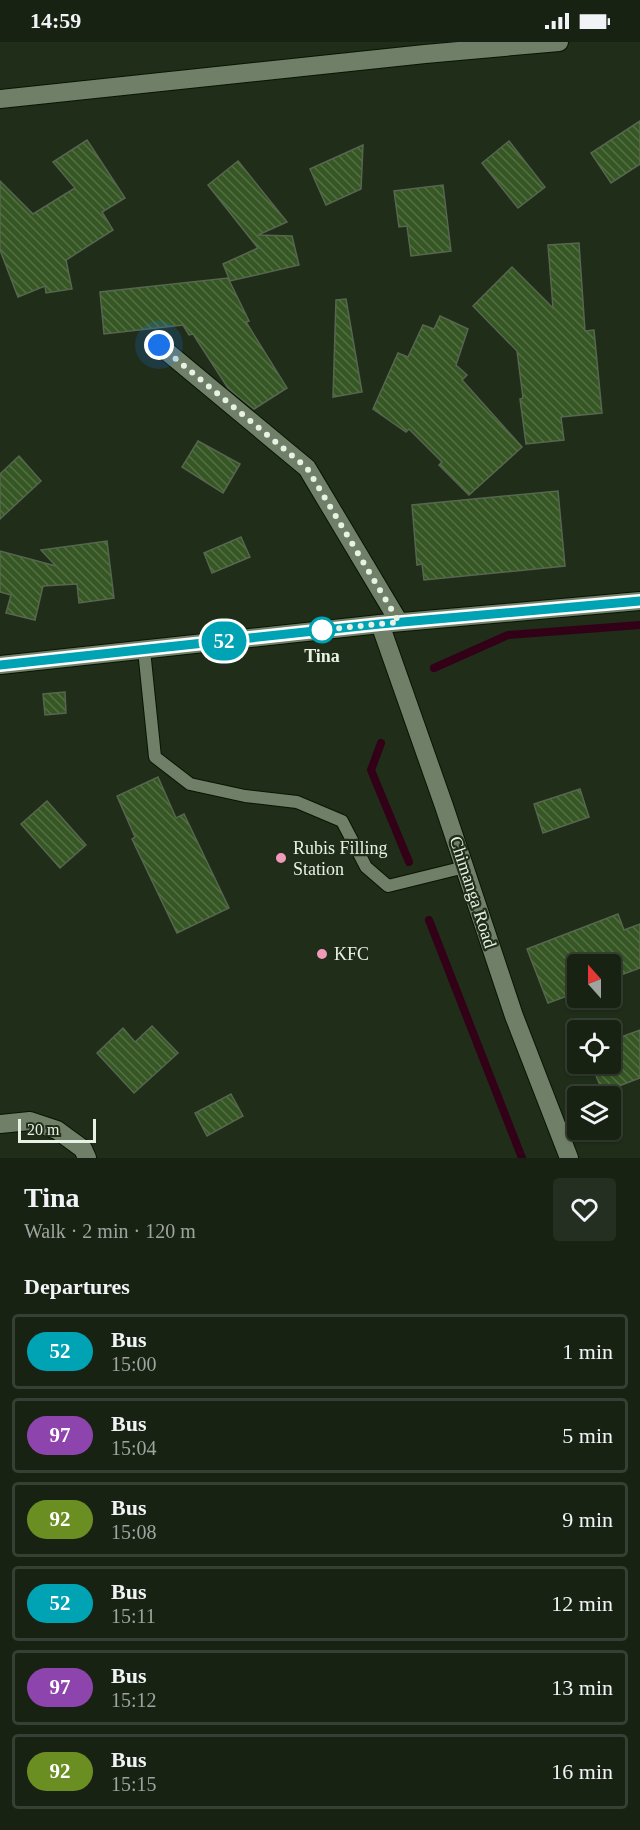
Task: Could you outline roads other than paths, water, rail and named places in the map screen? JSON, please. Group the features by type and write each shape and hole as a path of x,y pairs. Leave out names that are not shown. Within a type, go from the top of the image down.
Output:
{"street":[{"path":"0,99 424,48 559,42"},
{"path":"159,345 307,468 399,622"},
{"path":"0,665 399,622 640,601"},
{"name":"Chimanga Road","path":"380,624 465,867 514,1016 569,1158"},
{"path":"0,1124 30,1121 57,1130 83,1149 87,1158"}],"lane":[{"path":"144,650 155,757 190,784 245,796 297,802 342,821 366,867 388,886 465,867"}],"waterway":[{"path":"434,668 508,635 640,625"},
{"path":"381,743 371,770 409,862"},
{"path":"429,920 522,1158"}],"place":[{"name":"Tina","path":"322,630"},
{"name":"Rubis Filling Station","path":"281,858"},
{"name":"KFC","path":"322,954"}]}
